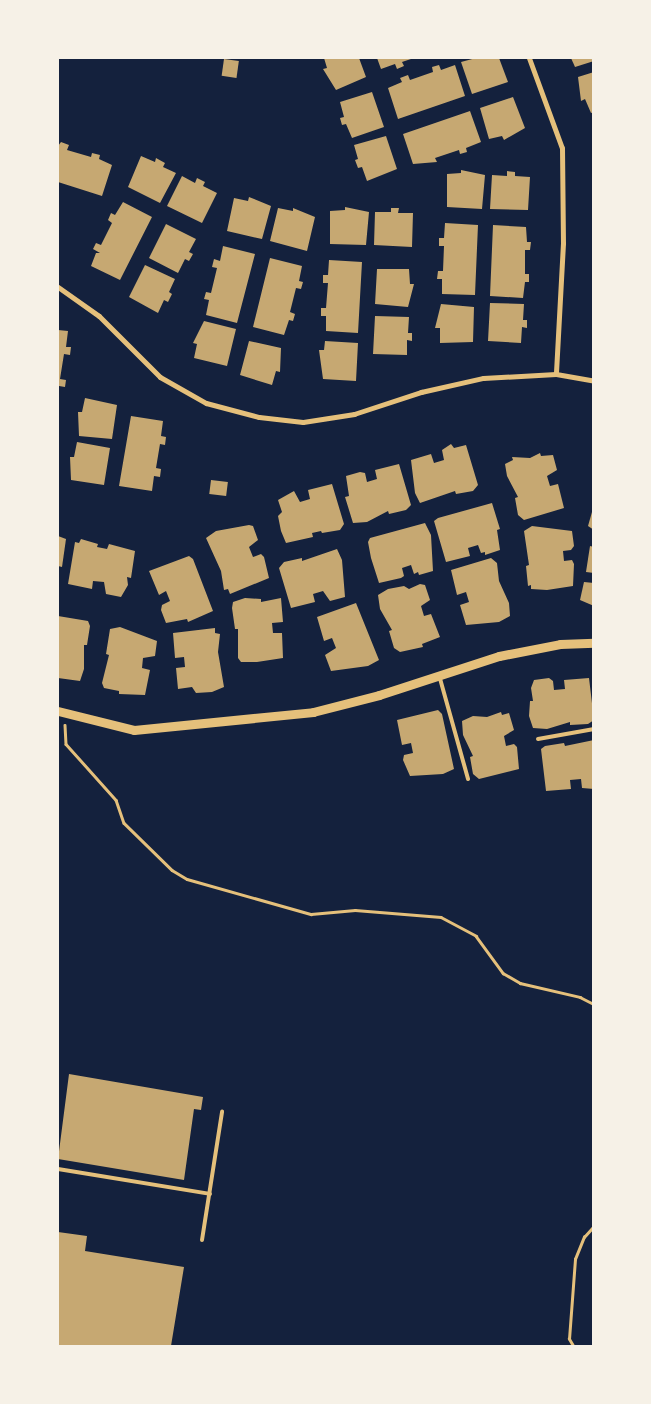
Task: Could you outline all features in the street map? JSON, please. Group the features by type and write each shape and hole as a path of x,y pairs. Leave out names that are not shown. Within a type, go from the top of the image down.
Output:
{"street":[{"path":"529,58 562,148 563,243 556,374"},
{"path":"58,286 99,316 160,377 206,403 259,417 303,422 354,414 421,392 482,378 556,374 594,380"},
{"path":"61,712 134,730 313,712 379,695 438,674 499,656 560,644 594,643"}],"lane":[{"path":"438,674 468,779"},
{"path":"538,739 594,729"},
{"path":"202,1240 222,1112"},
{"path":"58,1169 210,1194"}],"path":[{"path":"61,712 66,744 116,800 124,823 172,870 187,878 311,914 355,910 442,918 476,936 503,973 520,982 594,1004"},
{"path":"573,1346 569,1339 575,1259 584,1237 594,1226"}],"building":[{"path":"324,58 359,58 366,77 336,90 323,69 327,68"},
{"path":"377,58 414,58 402,62 404,66 397,69 395,64 381,69"},
{"path":"476,58 499,58 508,82 472,94 461,62"},
{"path":"571,58 594,58 594,61 575,67"},
{"path":"224,59 239,61 236,78 222,76"},
{"path":"439,65 441,70 455,65 465,96 398,119 388,88 402,82 400,78 408,75 410,80 433,72 432,67"},
{"path":"594,72 594,112 591,113 585,99 581,101 578,77"},
{"path":"372,92 384,127 352,138 346,124 342,125 340,118 344,117 340,102"},
{"path":"513,97 525,128 504,140 502,136 489,139 480,108"},
{"path":"470,111 481,142 466,148 467,152 460,154 459,150 435,158 437,162 413,164 403,134"},
{"path":"386,136 397,169 367,181 362,167 358,168 355,160 358,159 354,145"},
{"path":"61,142 69,145 67,150 91,157 92,153 100,155 99,159 112,165 102,196 58,182 58,146"},
{"path":"141,156 155,162 156,158 165,163 163,167 176,173 160,203 128,187"},
{"path":"461,170 485,175 482,209 447,207 447,174 461,173"},
{"path":"507,171 515,172 515,176 530,177 528,210 490,209 492,175 507,176"},
{"path":"182,176 195,183 197,178 205,182 203,186 217,193 202,223 167,206"},
{"path":"249,197 271,206 262,239 227,231 234,198 248,201"},
{"path":"123,202 152,217 120,280 91,266 96,253 100,253 93,249 96,243 101,245 112,223 108,220 111,213 115,215"},
{"path":"345,207 369,212 366,245 330,244 330,211 345,210"},
{"path":"278,208 293,211 293,208 315,217 307,251 270,241"},
{"path":"391,208 399,208 398,213 413,213 412,247 374,245 375,212 391,212"},
{"path":"445,223 478,225 475,295 442,294 442,279 437,279 438,271 443,271 444,246 439,246 439,238 444,238"},
{"path":"166,224 196,239 189,252 193,254 189,261 185,259 178,273 149,258"},
{"path":"493,225 526,227 527,242 531,242 530,250 525,250 525,274 529,274 529,282 525,282 523,298 490,296"},
{"path":"223,246 255,254 237,323 206,315 209,300 204,299 206,292 211,293 217,268 212,267 214,259 220,261"},
{"path":"270,258 302,266 299,281 303,282 301,289 296,288 290,312 295,314 293,321 289,320 284,335 253,327"},
{"path":"329,260 362,262 358,333 326,331 326,316 321,316 321,308 326,308 328,283 323,283 323,275 328,275"},
{"path":"145,265 175,279 169,292 172,294 168,302 164,300 158,313 129,297"},
{"path":"377,269 409,269 410,284 414,284 408,307 375,304"},
{"path":"490,303 524,304 523,320 527,320 527,328 522,327 521,343 488,341"},
{"path":"441,304 474,307 473,342 440,343 440,328 435,328"},
{"path":"375,316 409,317 408,333 412,333 412,341 407,340 407,355 373,354"},
{"path":"204,321 236,329 227,366 194,358 197,344 193,343"},
{"path":"58,330 68,331 66,347 71,347 70,355 64,354 60,379 66,380 65,387 59,386 58,395"},
{"path":"249,341 281,348 280,372 276,371 272,385 240,375"},
{"path":"325,341 358,343 356,381 323,379 319,350 324,350"},
{"path":"85,398 117,405 112,439 79,436 78,412 82,412"},
{"path":"131,416 163,421 161,436 166,437 165,445 160,444 156,468 161,469 160,477 154,476 152,491 119,486"},
{"path":"77,442 110,448 104,485 71,480 70,457 74,457"},
{"path":"451,444 454,448 466,445 478,485 473,491 456,494 455,491 420,503 415,493 411,460 431,454 434,463 444,460 442,450"},
{"path":"540,453 541,456 553,455 557,470 547,476 550,486 558,484 564,508 524,520 518,515 515,498 518,497 507,476 505,464 513,460 512,457 530,458"},
{"path":"399,464 411,505 406,510 389,514 388,511 367,522 353,523 345,497 349,496 346,476 360,472 365,473 367,482 377,479 375,470"},
{"path":"211,480 228,482 226,496 209,494"},
{"path":"332,484 344,524 340,530 312,533 313,537 286,543 278,516 282,512 278,500 294,491 300,502 310,499 308,490"},
{"path":"492,503 500,529 497,530 500,550 485,555 485,552 481,553 478,545 468,548 470,556 446,562 434,521 438,518"},
{"path":"592,512 594,512 594,530 588,526"},
{"path":"425,523 431,535 433,571 419,575 418,572 414,574 411,565 402,568 404,576 401,578 379,583 371,558 368,542 370,538"},
{"path":"249,525 253,526 258,540 249,547 253,557 261,554 264,557 269,578 230,594 228,589 224,590 221,571 206,538 216,531"},
{"path":"532,526 572,531 574,546 571,550 563,551 564,561 572,560 574,564 573,586 547,590 531,589 531,585 528,586 526,566 529,565 524,531"},
{"path":"58,536 66,539 62,567 58,566"},
{"path":"81,539 98,544 97,547 107,549 109,544 135,551 131,578 127,577 128,585 121,597 106,594 104,582 93,581 92,589 68,584 75,542 79,543"},
{"path":"590,546 594,547 594,573 586,572"},
{"path":"337,549 342,560 345,597 330,601 323,591 313,594 315,602 291,608 279,568 284,562 302,558 302,561"},
{"path":"189,556 193,559 213,611 188,622 187,619 166,623 161,610 162,605 170,601 166,591 159,595 149,571"},
{"path":"491,558 497,563 499,581 509,603 510,616 499,622 466,625 460,605 469,602 466,592 457,595 451,570"},
{"path":"584,582 594,583 594,606 580,600"},
{"path":"420,584 425,585 430,600 421,606 424,616 431,614 440,637 422,644 423,647 400,652 394,648 389,631 392,630 380,609 378,595 388,589 404,586 409,589"},
{"path":"245,598 261,599 261,602 281,598 283,622 272,623 273,633 282,633 283,658 257,662 241,662 238,658 238,629 235,629 232,608 233,602"},
{"path":"356,603 379,660 368,666 331,671 325,655 336,648 332,638 324,641 317,617"},
{"path":"58,616 88,621 90,626 87,645 84,645 84,669 80,681 58,678"},
{"path":"120,627 157,641 155,656 143,658 142,668 150,670 145,695 119,694 119,691 104,688 102,683 109,655 106,654 110,629"},
{"path":"215,628 215,633 220,634 218,652 224,687 212,692 196,693 192,687 178,689 176,668 185,667 184,657 175,658 173,633"},
{"path":"549,678 553,681 554,690 565,689 564,680 589,678 594,720 588,724 570,725 570,722 547,729 533,728 529,716 530,701 533,701 531,688 534,680"},
{"path":"438,710 442,714 454,769 443,774 410,776 403,760 404,755 413,753 411,743 402,745 397,720"},
{"path":"501,712 502,715 509,713 514,730 504,736 506,746 514,744 517,747 519,769 479,779 473,774 470,757 473,756 463,735 462,721 473,716 487,717"},
{"path":"594,740 594,789 582,788 581,779 570,780 571,789 546,791 541,749 545,746 564,743 565,746"},
{"path":"69,1074 203,1097 201,1110 194,1109 184,1180 58,1159"},
{"path":"58,1232 87,1236 85,1251 184,1267 171,1346 58,1346"}]}
